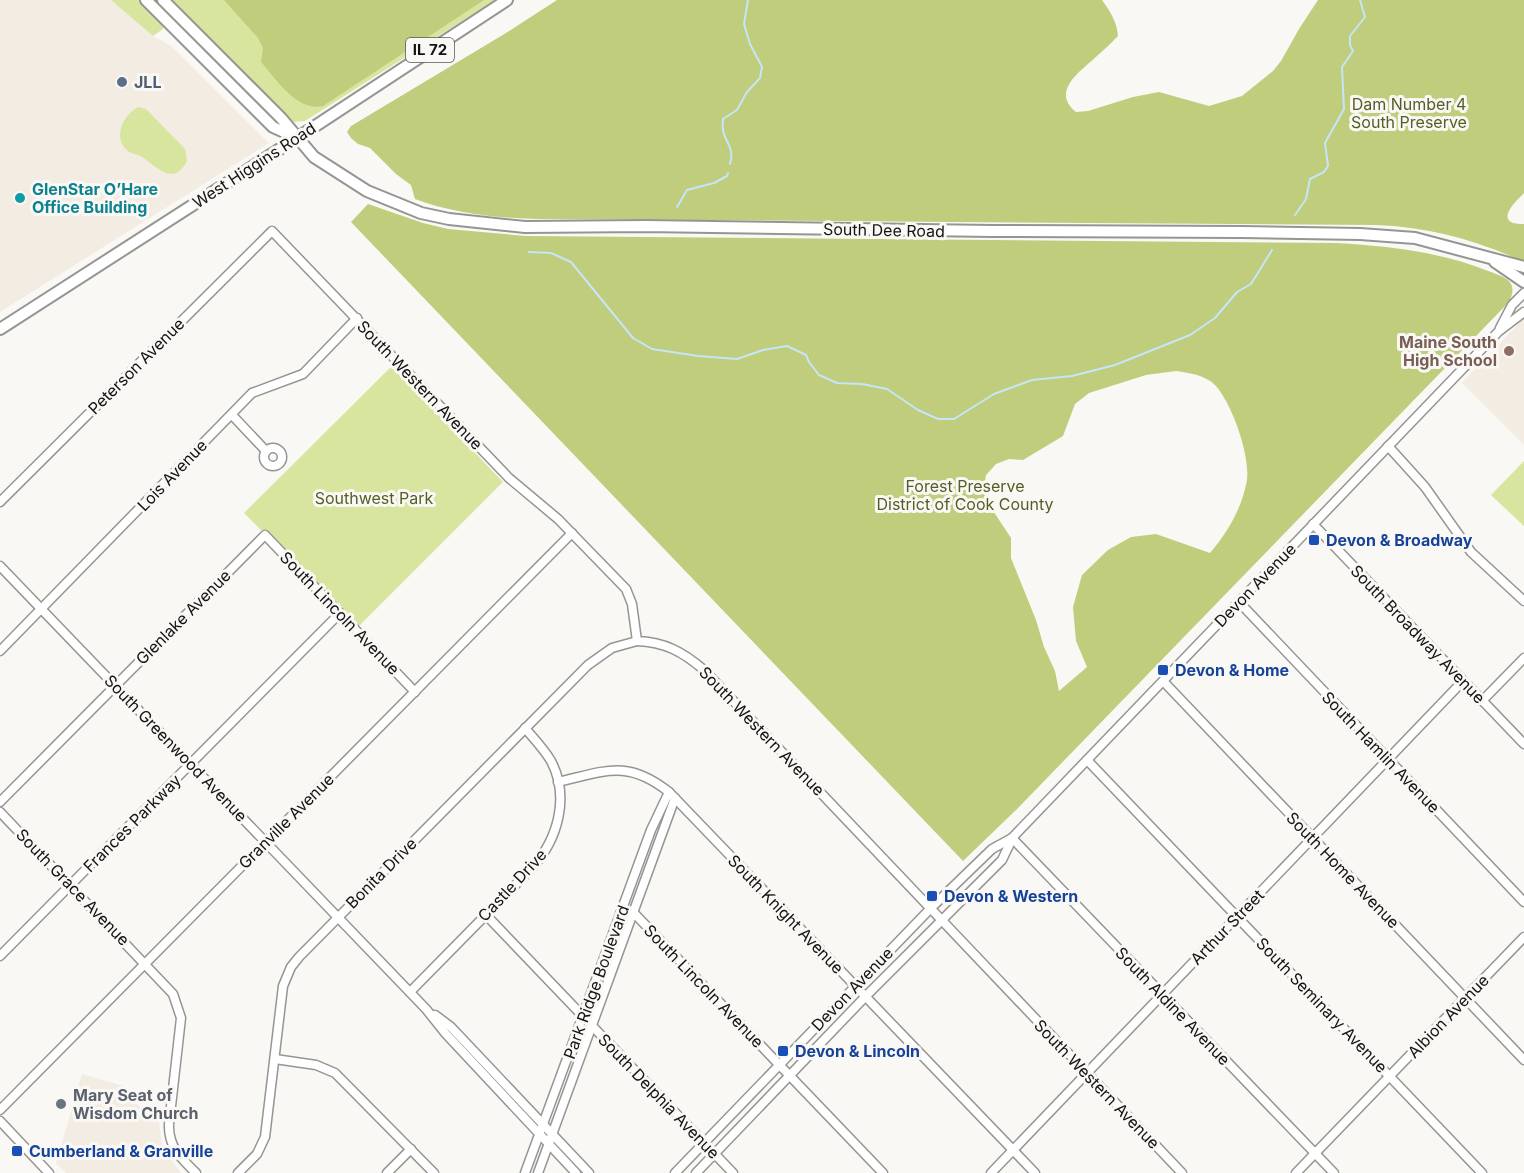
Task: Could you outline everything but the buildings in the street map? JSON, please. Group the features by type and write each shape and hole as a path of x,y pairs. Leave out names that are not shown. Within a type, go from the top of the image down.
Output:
{"main road":[{"path":"147,0 273,127 297,138"},
{"name":"South Dee Road","path":"162,0 281,118 314,157 341,176 393,203 421,213 450,219 525,228 645,226 1283,233 1415,238 1524,267"},
{"name":"West Higgins Road","path":"0,328 507,0"},
{"name":"South Dee Road","path":"1492,260 1524,282"}],"street":[{"name":"South Western Avenue","path":"272,231 509,478 550,512 621,584 630,597 637,641 662,643 672,647 704,670 1182,1173"},
{"name":"Peterson Avenue","path":"0,502 272,231"},
{"name":"Devon Avenue","path":"1498,331 1512,305 1524,293"},
{"name":"Devon Avenue","path":"675,1173 930,909 992,849 1012,838 1498,331 1524,312"},
{"name":"Lois Avenue","path":"0,651 252,393 303,374 357,318"},
{"path":"232,415 266,451"},
{"path":"1388,446 1425,487 1472,552 1524,601"},
{"name":"South Broadway Avenue","path":"1313,524 1524,744"},
{"name":"Granville Avenue","path":"0,1110 572,533"},
{"name":"South Lincoln Avenue","path":"265,535 415,692"},
{"name":"Glenlake Avenue","path":"0,802 265,535"},
{"name":"South Greenwood Avenue","path":"0,566 410,992 446,1034 576,1173"},
{"name":"South Hamlin Avenue","path":"1239,602 1524,902"},
{"name":"Frances Parkway","path":"0,956 340,613"},
{"name":"Bonita Drive","path":"238,1173 257,1154 265,1137 283,986 286,976 299,957 600,655 623,644 637,641"},
{"path":"1482,701 1524,658"},
{"name":"South Home Avenue","path":"1163,681 1524,1060"},
{"name":"Arthur Street","path":"991,1173 1463,681"},
{"name":"Castle Drive","path":"410,992 548,849 559,819 558,782 550,760 525,728"},
{"name":"South Seminary Avenue","path":"1087,760 1482,1173"},
{"name":"South Knight Avenue","path":"558,782 610,771 629,771 650,778 672,795 1035,1173"},
{"name":"Park Ridge Boulevard","path":"525,1173 654,823 672,795"},
{"name":"Park Ridge Boulevard","path":"538,1173 634,913 672,795"},
{"name":"South Grace Avenue","path":"0,812 173,994 181,1018 168,1130 173,1148 196,1173"},
{"name":"Devon Avenue","path":"696,1173 865,997 1002,860 1012,838"},
{"name":"South Aldine Avenue","path":"1012,838 1334,1173"},
{"name":"South Lincoln Avenue","path":"624,903 883,1173"},
{"name":"South Delphia Avenue","path":"486,915 733,1173"},
{"name":"Albion Avenue","path":"1296,1173 1524,937"},
{"name":"South Greenwood Avenue","path":"426,1009 451,1027 589,1173"},
{"path":"275,1059 316,1065 335,1072 434,1173"},
{"path":"0,1121 49,1173"},
{"path":"387,1173 411,1149"}],"shaded area":[{"path":"0,0 111,0 153,36 170,45 269,143 0,312"},
{"name":"Maine South High School","path":"1524,318 1524,445 1462,383"},
{"path":"82,1074 124,1086 123,1094 159,1121 162,1147 181,1173 66,1173 56,1163"}],"green space":[{"path":"111,0 140,0 163,24 163,29 153,36"},
{"path":"170,0 495,0 305,121 293,122 287,120"},
{"path":"224,0 484,0 323,106 313,107 288,93 273,77 261,62 263,48 258,38"},
{"name":"Dam Number 4 South Preserve","path":"557,0 1102,0 1113,17 1118,36 1076,75 1067,89 1066,97 1076,112 1088,111 1133,97 1159,92 1209,106 1242,96 1273,71 1281,61 1318,0 1524,0 1524,193 1511,208 1507,217 1509,221 1524,224 1524,262 1488,247 1452,236 1376,225 541,219 493,216 461,212 415,199 411,185 396,174 370,148 358,144 347,132 351,126"},
{"path":"138,107 146,109 185,149 187,161 177,173 161,171 143,157 128,151 123,146 121,127 128,115"},
{"name":"Forest Preserve District of Cook County","path":"368,204 448,229 526,236 1336,243 1395,248 1454,259 1502,276 1512,286 1512,295 1509,302 1017,809 963,861 351,222","holes":["1176,371 1207,379 1215,385 1228,404 1246,457 1247,480 1242,500 1223,537 1210,553 1156,534 1131,537 1108,550 1082,575 1073,607 1076,641 1087,667 1059,691 1055,671 1011,558 1011,538 986,500 984,488 986,475 996,464 1009,459 1023,460 1063,436 1075,404 1089,393 1146,375"]},
{"name":"Southwest Park","path":"392,366 503,482 359,626 268,530 261,530 244,513"},
{"path":"1524,461 1524,526 1491,495"}],"waterway":[{"path":"730,164 731,153 724,134 723,119 737,110 747,92 760,78 762,67 750,44 744,24 748,0"},
{"path":"1295,215 1306,199 1310,179 1324,172 1328,166 1325,143 1344,109 1342,67 1353,51 1350,36 1365,17 1360,0"},
{"path":"677,207 687,190 714,183 727,176 728,173"},
{"path":"529,252 551,253 571,262 633,338 652,349 737,359 763,350 787,346 806,355 819,375 837,383 862,384 887,389 918,410 938,419 954,419 994,394 1032,380 1072,376 1115,365 1190,335 1215,318 1237,292 1251,284 1272,250"}],"place":[{"name":"JLL","path":"122,82"},
{"name":"GlenStar O’Hare Office Building","path":"20,198"},
{"name":"Maine South High School","path":"1509,351"},
{"name":"Devon & Broadway","path":"1314,540"},
{"name":"Devon & Home","path":"1163,670"},
{"name":"Devon & Western","path":"932,896"},
{"name":"Devon & Lincoln","path":"783,1051"},
{"name":"Mary Seat of Wisdom Church","path":"61,1104"},
{"name":"Cumberland & Granville","path":"17,1151"}]}
